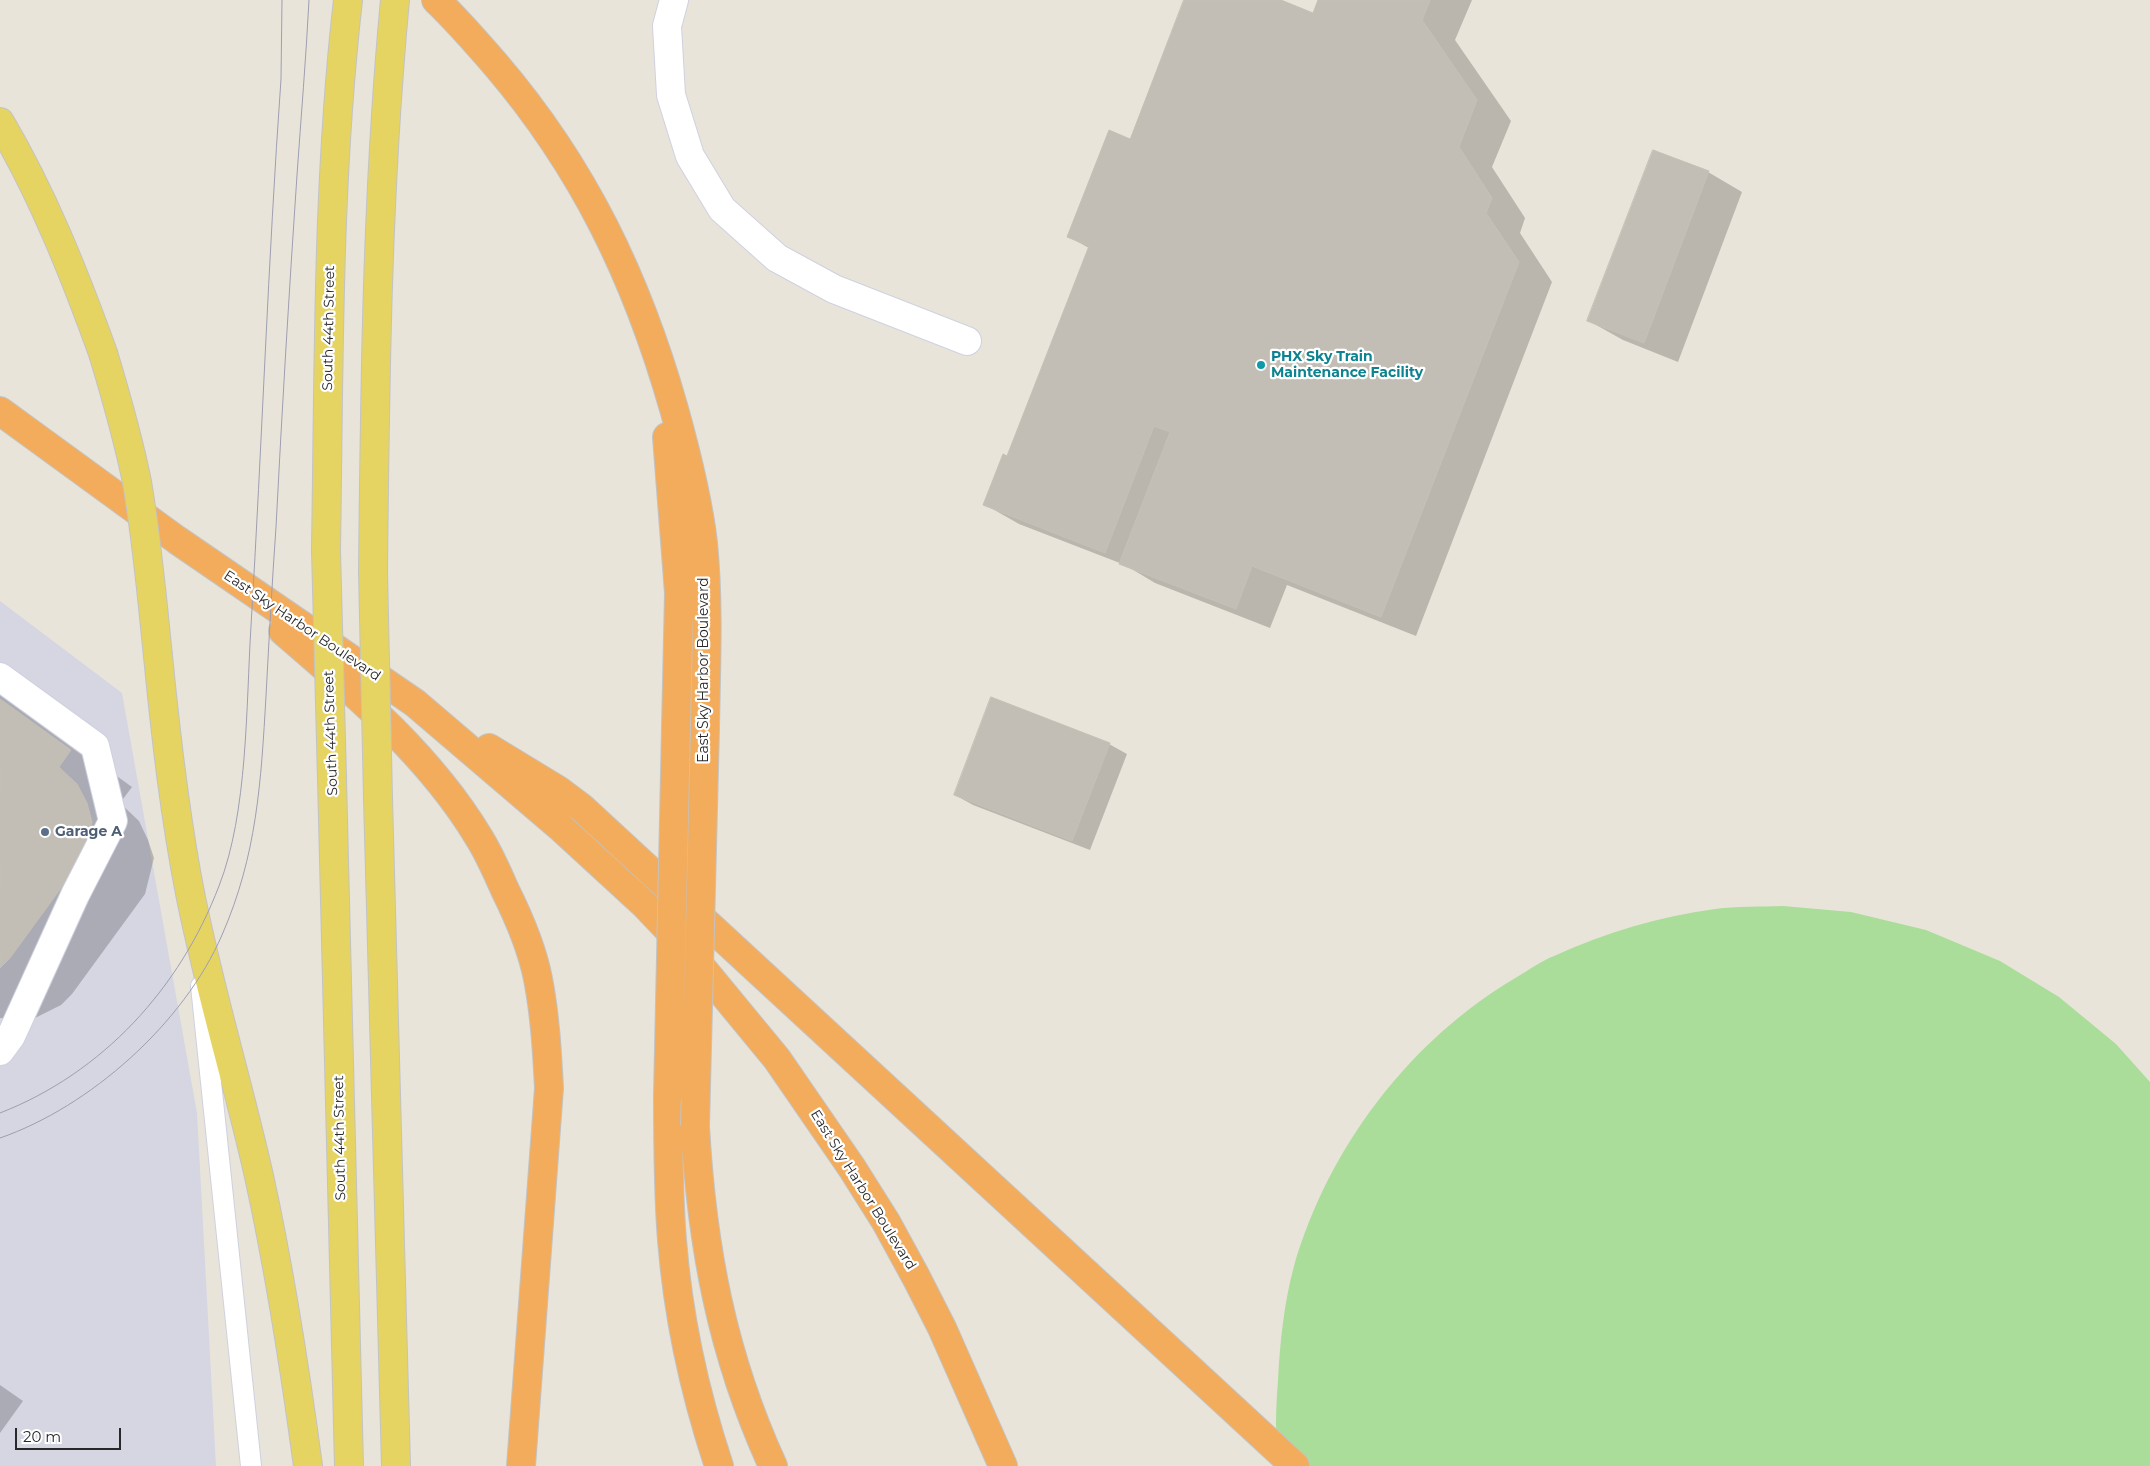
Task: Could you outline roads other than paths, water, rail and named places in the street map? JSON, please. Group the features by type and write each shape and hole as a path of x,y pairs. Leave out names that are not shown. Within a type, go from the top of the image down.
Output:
{"highway":[{"name":"East Sky Harbor Boulevard","path":"436,0 485,52 543,124 569,164 616,248 636,293 661,364 684,444 703,541 707,630 695,1126 702,1215 712,1282 725,1335 738,1376 773,1466"},
{"path":"661,364 679,593 668,1095 669,1193 672,1241 679,1296 699,1393 719,1466"},
{"name":"East Sky Harbor Boulevard","path":"0,411 177,540 415,704 559,826 645,905 689,952 777,1059 852,1168 912,1269 942,1328 1003,1466"},
{"path":"177,540 344,685 418,757 479,836 523,926 538,978 546,1031 549,1088 521,1466"},
{"path":"415,704 558,790 582,808 1295,1466"}],"main road":[{"name":"South 44th Street","path":"348,0 340,66 330,244 326,550 349,1466"},
{"path":"395,0 388,72 376,321 373,572 396,1466"},
{"path":"0,122 21,158 50,217 103,353 123,418 137,482 147,551 167,749 177,822 191,899 211,988 259,1176 292,1350 308,1466"}],"street":[{"path":"674,0 667,26 670,96 690,156 722,209 777,258 793,267 834,289 967,341"},
{"path":"0,676 95,746 112,821 75,895 11,1036 0,1051"}],"lane":[{"path":"191,899 252,1466"}],"tram line":[{"path":"0,1113 37,1096 72,1075 134,1023 160,992 183,959 203,923 219,886 228,857 236,825 244,758 281,79 282,0"},
{"path":"0,1138 34,1124 67,1106 100,1083 159,1030 184,999 205,968 222,935 243,876 255,818 262,758 288,307 309,0"}],"place":[{"name":"PHX Sky Train Maintenance Facility","path":"1261,365"},
{"name":"Garage A","path":"45,832"}]}
